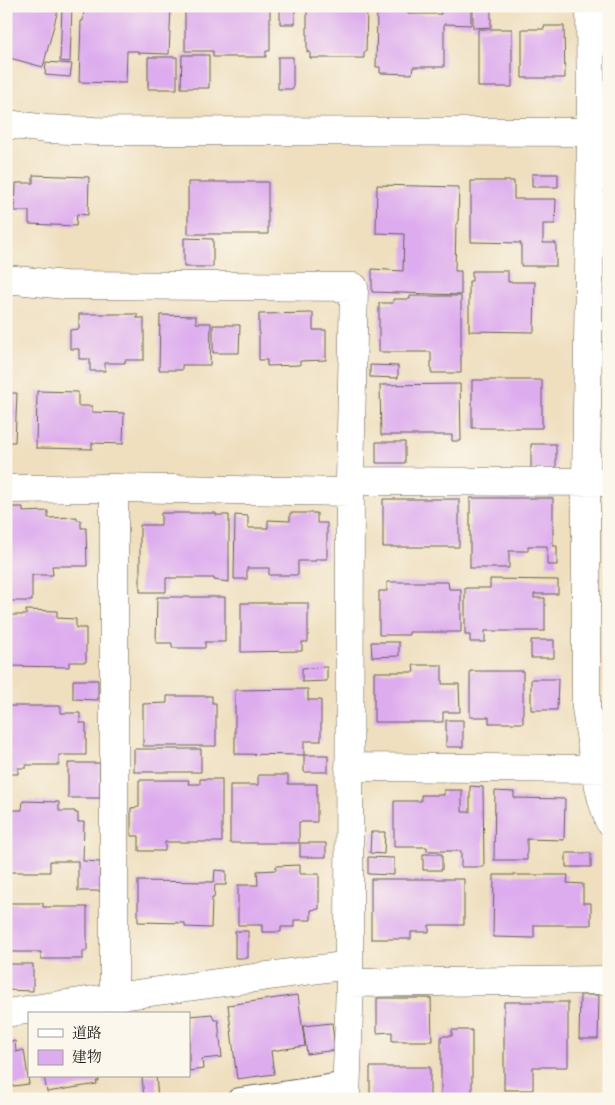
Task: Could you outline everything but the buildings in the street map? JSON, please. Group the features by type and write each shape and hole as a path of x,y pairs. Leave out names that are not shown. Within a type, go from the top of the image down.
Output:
{"street":[{"path":"590,6 600,132 598,482 586,708 602,769 602,800 609,821"},
{"path":"6,124 47,129 94,131 600,132"},
{"path":"6,279 65,285 354,286 350,487 349,974 346,1091"},
{"path":"6,489 350,487 598,482"},
{"path":"114,488 114,997"},
{"path":"349,766 602,769"},
{"path":"6,1014 114,997 349,974 609,980"}],"lane":[{"path":"238,1099 346,1091"}]}
